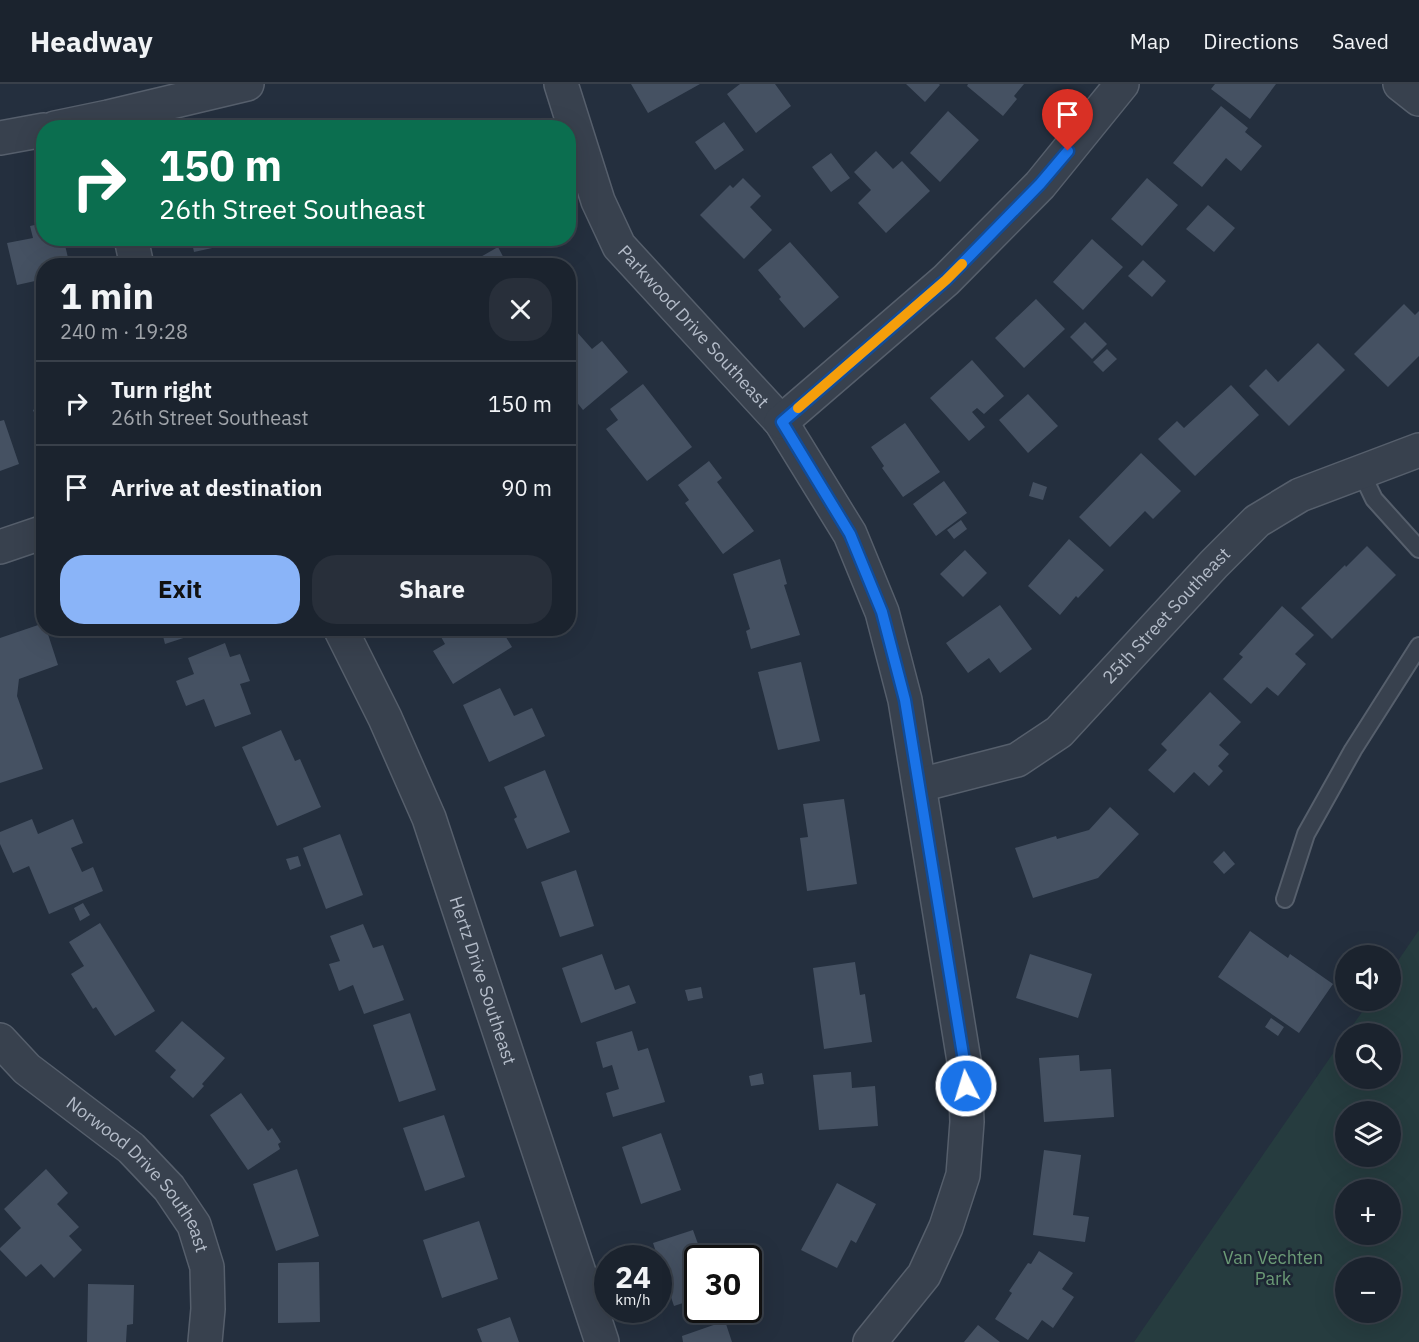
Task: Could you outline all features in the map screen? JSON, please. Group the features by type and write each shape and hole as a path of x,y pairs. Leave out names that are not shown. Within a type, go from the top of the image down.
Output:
{"street":[{"path":"116,120 247,84"},
{"name":"Parkwood Drive Southeast","path":"561,84 572,120"},
{"path":"782,422 946,280 1040,184 1122,84"},
{"path":"1400,84 1419,99"},
{"path":"0,138 36,131"},
{"name":"Parkwood Drive Southeast","path":"576,131 598,201 618,246 782,422 850,534 882,612 905,700 965,1067 967,1122 963,1175 946,1227 924,1275 870,1342"},
{"name":"25th Street Southeast","path":"920,785 1017,760 1059,732 1214,564 1257,521 1300,495 1419,450"},
{"path":"0,547 36,534"},
{"name":"Hertz Drive Southeast","path":"344,636 385,718 429,818 602,1342"},
{"name":"Norwood Drive Southeast","path":"0,1040 27,1069 130,1148 176,1197 194,1225 207,1267 208,1309 205,1342"}],"lane":[{"path":"1361,472 1374,499 1419,549"},
{"path":"1285,899 1306,834 1353,750 1419,646"}],"green space":[{"name":"Van Vechten Park","path":"1419,930 1419,1342 1134,1342 1335,1051 1335,1089 1401,1089 1401,1023 1354,1023 1363,1011 1401,1011 1401,956"}],"building":[{"path":"631,84 700,84 648,113"},
{"path":"740,84 775,84 791,106 756,133 727,94"},
{"path":"906,84 939,84 940,85 925,102"},
{"path":"968,84 1024,84 1014,96 1017,99 1003,116 967,86"},
{"path":"1215,84 1276,84 1250,119 1211,89"},
{"path":"1221,106 1248,128 1245,132 1262,146 1241,171 1226,158 1202,187 1173,163"},
{"path":"948,111 979,140 940,182 910,153"},
{"path":"724,122 744,150 715,170 695,142"},
{"path":"876,151 893,169 902,161 930,191 886,233 858,203 871,190 854,172"},
{"path":"831,153 850,178 831,192 812,167"},
{"path":"743,178 761,196 750,207 772,230 744,259 700,215 730,185 733,188"},
{"path":"1147,178 1178,205 1142,246 1111,219"},
{"path":"1208,205 1235,228 1214,252 1186,229"},
{"path":"36,225 36,246 65,246 68,258 36,258 36,281 17,285 7,243 33,238 30,226"},
{"path":"1092,239 1123,267 1083,310 1053,282"},
{"path":"790,242 839,297 804,328 758,270"},
{"path":"193,246 221,246 194,252"},
{"path":"498,247 504,258 479,258"},
{"path":"1143,260 1166,281 1152,297 1128,276"},
{"path":"1036,299 1065,329 1024,368 995,338"},
{"path":"1404,304 1415,315 1419,311 1419,356 1388,387 1354,354"},
{"path":"1085,322 1107,344 1092,359 1070,337"},
{"path":"576,331 592,349 602,341 628,372 583,410 576,401"},
{"path":"1318,343 1345,370 1289,426 1249,386 1266,369 1278,382"},
{"path":"1107,349 1117,359 1103,372 1093,362"},
{"path":"972,360 1004,396 984,414 977,408 972,412 985,427 969,441 930,398"},
{"path":"643,384 692,447 647,481 606,429 618,420 610,409"},
{"path":"1231,385 1259,415 1195,476 1158,439 1177,421 1184,428"},
{"path":"1028,394 1058,426 1028,453 999,420"},
{"path":"4,420 19,464 0,471 0,421"},
{"path":"905,423 940,472 903,497 882,468 884,466 871,447"},
{"path":"1141,453 1181,491 1153,519 1145,511 1110,547 1079,517"},
{"path":"709,461 722,478 717,482 754,531 723,554 685,503 689,500 678,485"},
{"path":"944,481 967,513 936,536 913,504"},
{"path":"1033,482 1047,487 1043,500 1029,496"},
{"path":"961,520 967,529 954,539 947,530"},
{"path":"1069,539 1104,570 1078,598 1076,596 1060,615 1028,586"},
{"path":"1367,546 1396,575 1332,639 1301,608"},
{"path":"965,550 987,573 963,597 940,574"},
{"path":"780,559 787,584 784,585 800,635 751,649 746,631 750,629 733,574"},
{"path":"1000,605 1032,649 1000,673 989,658 968,673 946,643"},
{"path":"1282,606 1314,635 1295,654 1306,664 1278,696 1267,687 1251,704 1223,679 1243,657 1239,654"},
{"path":"36,626 36,636 49,636 58,665 19,679 17,696 43,769 0,783 0,638"},
{"path":"163,636 190,636 165,644"},
{"path":"440,636 485,636 486,638 505,636 512,647 453,684 433,651 445,644"},
{"path":"225,643 230,657 240,654 250,681 240,684 251,714 215,727 204,699 186,706 176,681 194,674 188,658"},
{"path":"801,662 820,741 778,750 758,672"},
{"path":"500,688 514,716 532,708 545,736 489,762 463,705"},
{"path":"1210,692 1241,722 1219,745 1229,754 1218,766 1223,771 1209,786 1194,772 1174,793 1148,770 1167,750 1161,744"},
{"path":"281,730 295,761 300,759 321,807 277,826 242,747"},
{"path":"545,770 570,832 527,849 504,787"},
{"path":"844,799 857,884 807,891 800,838 808,837 803,804"},
{"path":"1110,807 1139,834 1098,878 1033,898 1015,848 1056,836 1057,839 1089,830"},
{"path":"32,819 38,834 73,819 83,843 71,848 82,872 93,867 103,891 49,914 29,866 13,873 0,844 0,832"},
{"path":"340,834 363,895 326,909 303,848"},
{"path":"1224,851 1235,864 1224,874 1213,862"},
{"path":"298,856 301,866 290,870 286,859"},
{"path":"576,870 594,926 560,937 541,882"},
{"path":"83,903 90,915 80,921 74,908"},
{"path":"100,923 155,1011 115,1036 96,1007 93,1009 71,974 84,966 69,942"},
{"path":"363,924 373,948 383,945 404,1000 364,1014 353,985 339,991 329,964 340,961 330,936"},
{"path":"1250,931 1288,958 1290,954 1333,984 1299,1033 1218,977"},
{"path":"602,954 615,990 629,985 636,1003 581,1023 562,968"},
{"path":"1030,954 1092,974 1078,1018 1016,998"},
{"path":"855,962 860,995 865,994 872,1042 824,1049 813,968"},
{"path":"701,987 703,998 688,1001 685,990"},
{"path":"410,1013 436,1090 399,1102 373,1025"},
{"path":"1271,1018 1284,1027 1278,1036 1265,1027"},
{"path":"182,1021 225,1058 193,1098 170,1077 176,1070 155,1051"},
{"path":"632,1031 638,1051 648,1048 665,1102 613,1117 606,1093 619,1089 612,1065 603,1068 596,1042"},
{"path":"1079,1055 1080,1071 1111,1069 1114,1117 1044,1122 1039,1058"},
{"path":"851,1072 852,1088 875,1086 878,1126 819,1130 813,1075"},
{"path":"762,1073 764,1084 751,1086 749,1076"},
{"path":"241,1093 268,1131 272,1128 281,1142 278,1144 280,1149 248,1170 210,1115"},
{"path":"444,1115 465,1177 425,1191 403,1128"},
{"path":"661,1133 681,1190 641,1204 622,1147"},
{"path":"1044,1150 1081,1155 1073,1215 1089,1217 1085,1242 1033,1235"},
{"path":"46,1169 68,1193 57,1204 79,1227 69,1236 82,1250 54,1278 41,1264 26,1277 0,1250 21,1228 4,1209"},
{"path":"297,1169 319,1236 276,1251 253,1184"},
{"path":"837,1183 876,1204 856,1243 851,1240 837,1268 801,1250"},
{"path":"479,1221 498,1279 442,1298 423,1240"},
{"path":"693,1230 698,1245 684,1245 684,1303 674,1306 672,1300 672,1245 654,1245 653,1243"},
{"path":"1039,1251 1073,1273 1062,1289 1074,1297 1053,1328 1042,1320 1028,1340 995,1319 1012,1293 1009,1291"},
{"path":"319,1262 320,1322 278,1323 278,1263"},
{"path":"88,1284 134,1285 133,1324 127,1325 126,1342 87,1342"},
{"path":"510,1317 519,1342 482,1342 477,1329"},
{"path":"719,1323 726,1323 732,1342 683,1342 682,1336"},
{"path":"978,1325 1000,1342 964,1342"}],"slow traffic":[{"path":"798,408 962,264"}],"route":[{"path":"966,1086 965,1067 905,700 882,612 850,534 782,422 946,280 1040,184 1068,151"}]}
